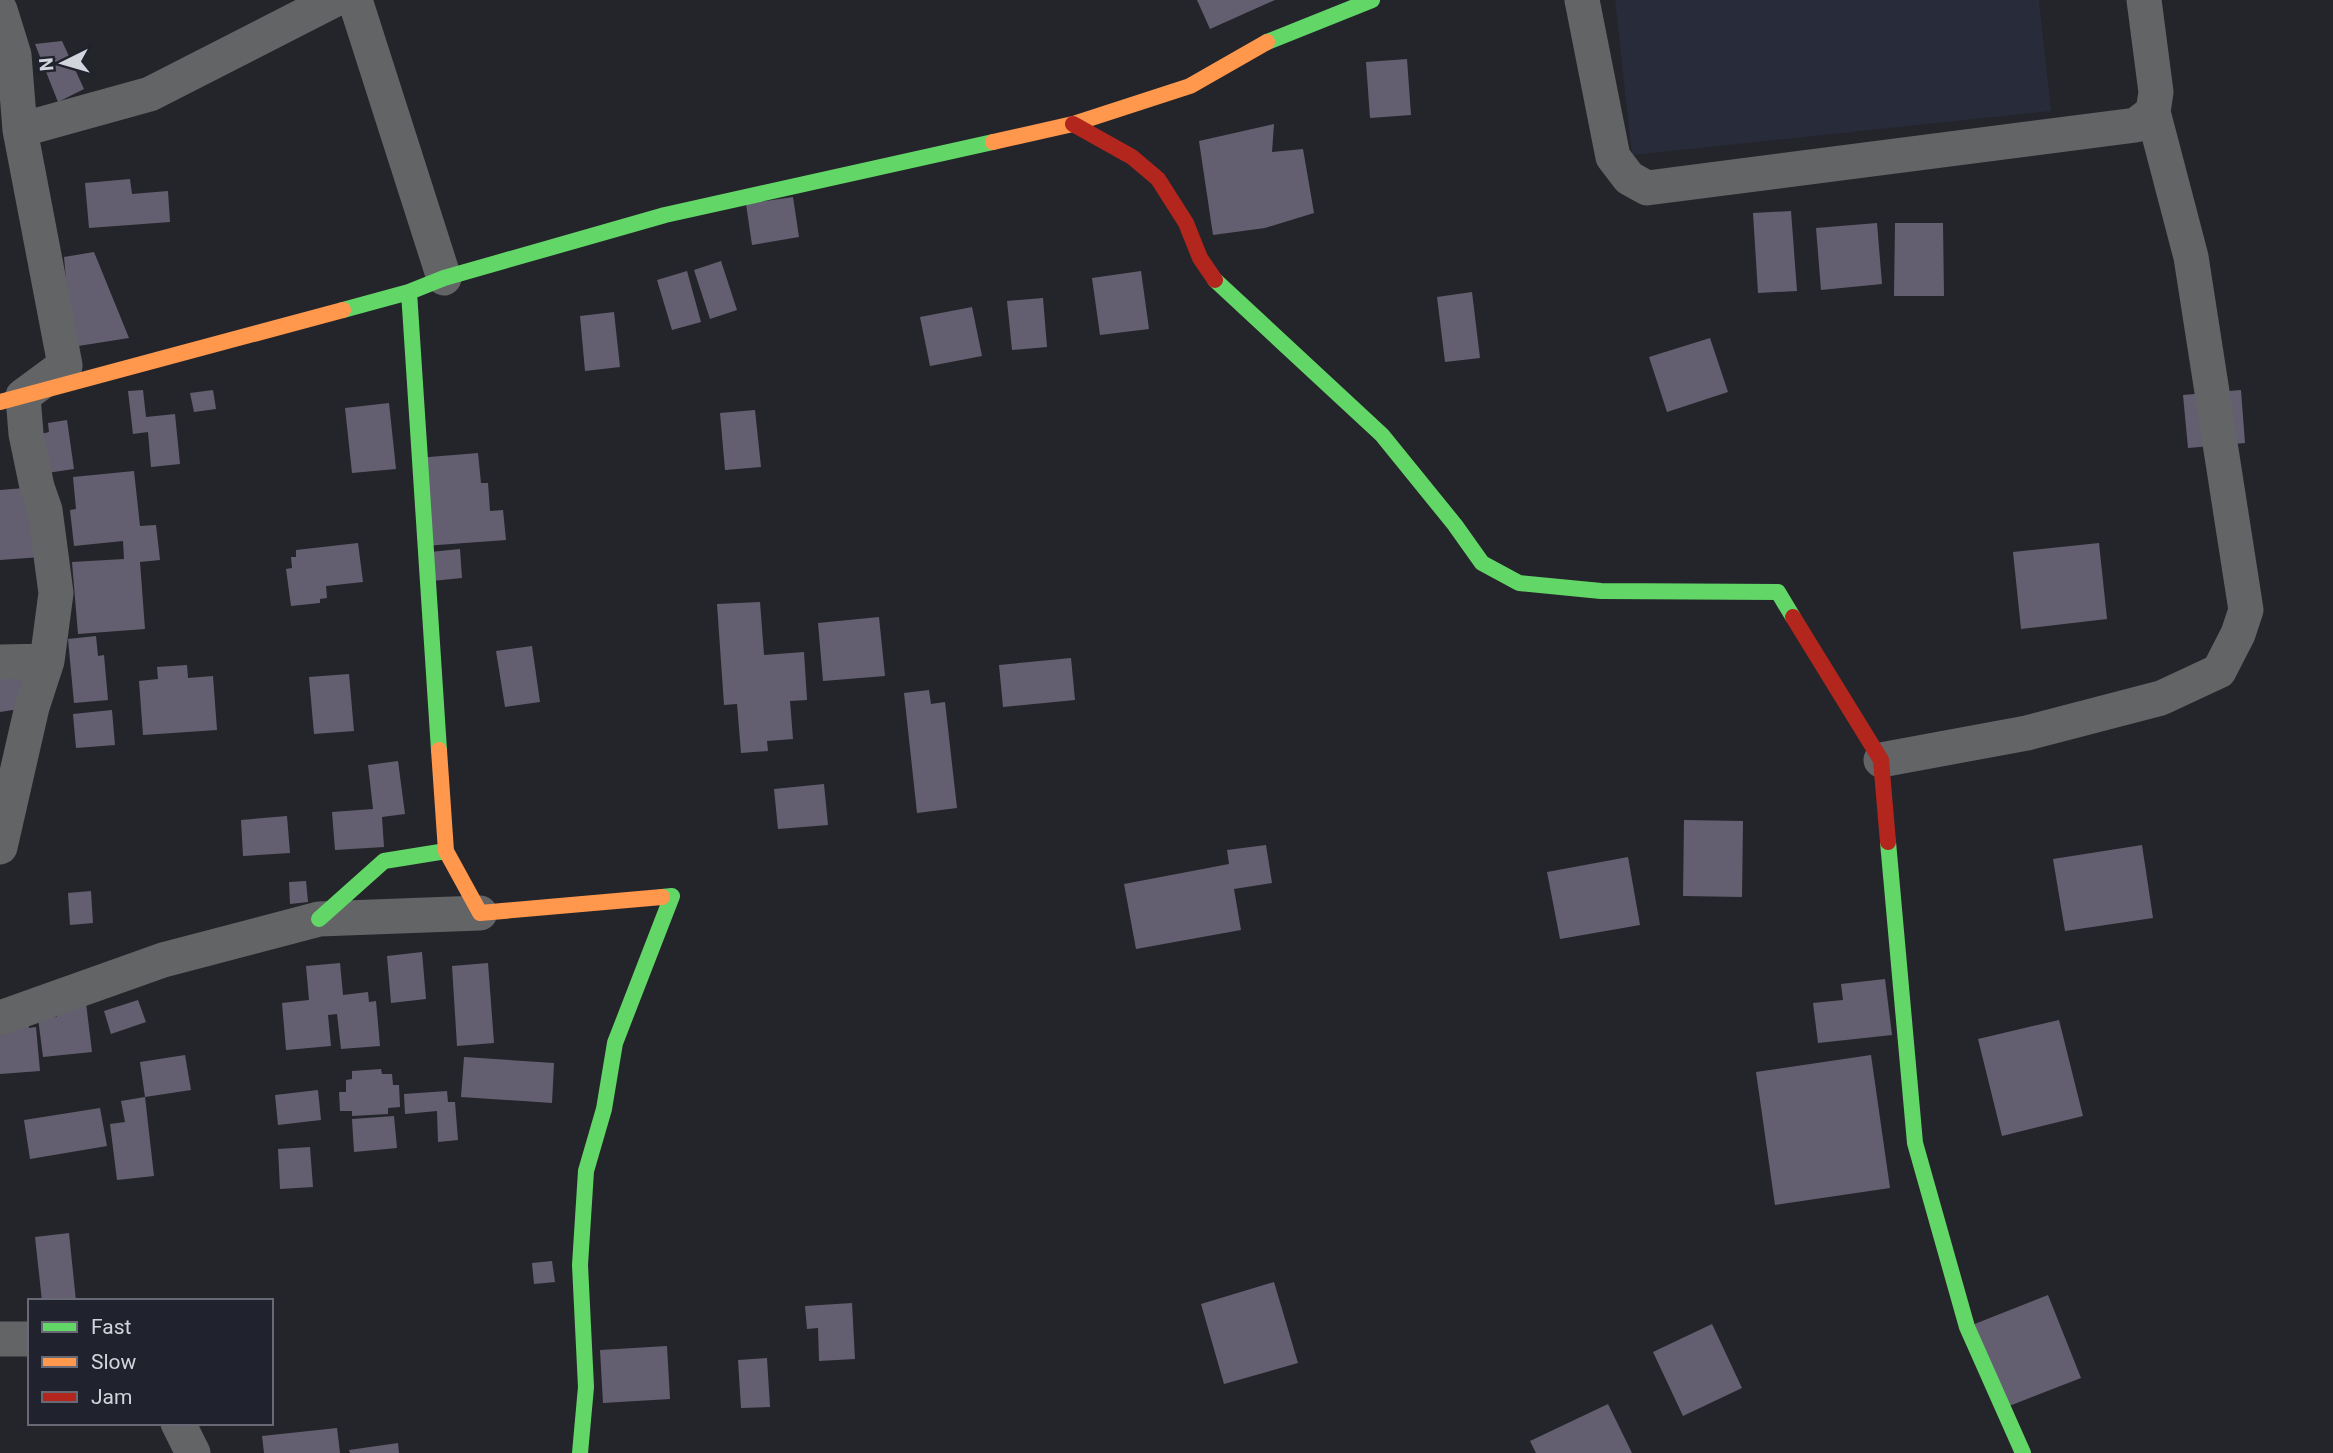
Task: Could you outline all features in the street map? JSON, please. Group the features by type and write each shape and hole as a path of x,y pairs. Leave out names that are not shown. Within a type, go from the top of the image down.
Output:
{"street":[{"path":"20,130 150,94 334,0"},
{"path":"355,0 444,278"},
{"path":"12,399 409,292 444,278 665,215 1073,124 1190,86 1270,40 1372,0"},
{"path":"1582,0 1613,157 1629,178 1647,188 2136,125 2153,112"},
{"path":"1881,760 2027,733 2161,698 2219,671 2238,634 2246,610 2191,257 2153,112 2155,92 2144,0"},
{"path":"0,10 65,365 12,399"},
{"path":"1073,124 1132,157 1158,179 1185,223 1200,258 1218,284 1382,435 1455,525 1482,563 1519,583 1601,591 1778,592 1881,760 1915,1143 1966,1326 2023,1453"},
{"path":"409,292 446,851 480,913"},
{"path":"0,848 32,707 47,661 56,593 45,510 37,487 26,434 12,399"},
{"path":"0,662 47,661"},
{"path":"319,919 384,861 446,851"},
{"path":"0,1018 163,960 319,919 480,913 672,897 615,1043 604,1109 586,1171 580,1265 586,1387 580,1453"},
{"path":"179,1425 194,1453"}],"shaded area":[{"path":"1615,0 2039,0 2051,111 1632,155"}],"building":[{"path":"1197,0 1275,0 1210,29"},
{"path":"62,41 84,89 58,102 35,44"},
{"path":"1407,59 1411,115 1370,118 1366,62"},
{"path":"1274,124 1272,152 1303,149 1314,213 1265,228 1213,235 1199,141"},
{"path":"130,179 132,194 168,191 170,222 89,228 85,183"},
{"path":"793,197 799,237 752,245 746,204"},
{"path":"1791,211 1797,291 1758,293 1753,213"},
{"path":"1877,223 1882,284 1821,290 1816,228"},
{"path":"1895,223 1943,223 1944,296 1894,296"},
{"path":"94,252 129,338 72,347 64,257"},
{"path":"721,261 737,310 710,319 694,270"},
{"path":"687,271 701,322 672,330 657,280"},
{"path":"1141,271 1149,329 1100,335 1092,278"},
{"path":"1472,292 1480,358 1445,362 1437,297"},
{"path":"1043,298 1047,347 1012,350 1007,301"},
{"path":"972,307 982,356 930,366 920,317"},
{"path":"614,312 620,367 585,371 580,316"},
{"path":"1710,338 1728,392 1667,412 1649,357"},
{"path":"143,390 146,417 175,414 180,464 151,467 148,432 133,434 128,391"},
{"path":"213,390 216,409 194,412 190,393"},
{"path":"2241,390 2245,443 2188,448 2183,395"},
{"path":"389,403 396,469 352,473 345,408"},
{"path":"755,410 761,467 725,470 720,413"},
{"path":"67,420 74,469 47,473 41,434 49,432 48,423"},
{"path":"478,453 481,483 488,483 490,511 503,510 506,540 424,546 417,458"},
{"path":"134,471 140,526 156,525 160,560 140,562 145,629 78,634 72,562 124,559 123,541 74,546 70,510 76,509 73,477"},
{"path":"37,487 41,557 0,560 0,490"},
{"path":"358,543 363,582 326,586 327,598 320,599 320,603 291,606 286,569 292,568 291,557 296,557 296,550"},
{"path":"2099,543 2107,619 2021,629 2013,552"},
{"path":"460,549 462,578 422,582 420,553"},
{"path":"760,602 764,655 804,652 807,700 790,701 793,739 767,741 768,751 741,753 737,704 724,705 717,604"},
{"path":"879,617 885,676 823,681 818,623"},
{"path":"96,636 98,656 104,655 108,700 74,703 68,639"},
{"path":"532,646 540,702 505,707 496,651"},
{"path":"1071,658 1075,700 1003,707 999,665"},
{"path":"187,665 188,678 213,676 217,730 143,735 139,681 158,679 157,667"},
{"path":"27,673 32,707 0,712 0,677"},
{"path":"349,674 354,731 314,734 309,677"},
{"path":"929,690 931,704 945,702 957,808 917,813 904,693"},
{"path":"112,710 115,745 76,748 73,714"},
{"path":"398,761 405,814 382,817 384,847 335,850 332,812 373,809 368,765"},
{"path":"824,784 828,825 778,829 774,789"},
{"path":"287,816 290,853 243,856 241,820"},
{"path":"1684,820 1743,821 1742,897 1683,896"},
{"path":"1266,845 1272,883 1234,889 1241,930 1136,949 1124,884 1229,864 1227,850"},
{"path":"2142,845 2153,918 2065,931 2053,859"},
{"path":"1628,857 1640,925 1560,939 1547,872"},
{"path":"306,881 308,902 290,904 289,882"},
{"path":"91,891 93,923 70,925 68,893"},
{"path":"422,952 426,999 391,1003 387,956"},
{"path":"340,963 343,995 368,992 369,1002 376,1001 380,1046 341,1049 337,1014 328,1015 331,1046 286,1050 282,1003 309,1000 306,966"},
{"path":"488,963 494,1043 457,1046 452,966"},
{"path":"1885,979 1892,1035 1818,1043 1813,1003 1843,1000 1841,984"},
{"path":"138,1000 146,1022 111,1034 104,1011"},
{"path":"86,1003 92,1052 43,1057 38,1018 57,1017 55,1007"},
{"path":"28,1018 29,1028 36,1027 40,1071 0,1074 0,1032"},
{"path":"2059,1020 2083,1116 2002,1136 1978,1039"},
{"path":"185,1055 191,1090 145,1097 140,1062"},
{"path":"1871,1055 1890,1188 1775,1205 1756,1072"},
{"path":"464,1057 554,1063 552,1103 461,1097"},
{"path":"381,1069 382,1074 392,1074 393,1085 399,1085 400,1107 388,1108 388,1114 352,1116 352,1111 340,1111 339,1092 346,1092 346,1080 352,1079 352,1071"},
{"path":"318,1090 321,1120 278,1125 275,1095"},
{"path":"447,1091 448,1102 455,1102 458,1140 438,1142 437,1111 405,1114 404,1094"},
{"path":"145,1097 154,1176 117,1180 110,1124 125,1122 121,1101"},
{"path":"100,1108 107,1146 30,1159 24,1120"},
{"path":"394,1116 397,1148 354,1152 352,1119"},
{"path":"310,1147 313,1187 280,1189 278,1149"},
{"path":"69,1233 76,1299 42,1299 35,1237"},
{"path":"552,1261 555,1282 534,1284 532,1263"},
{"path":"1274,1282 1298,1363 1224,1384 1201,1304"},
{"path":"2048,1295 2081,1378 1999,1410 1967,1327"},
{"path":"852,1303 855,1359 819,1361 818,1328 807,1329 805,1306"},
{"path":"1712,1324 1742,1388 1683,1416 1653,1352"},
{"path":"667,1346 670,1399 603,1403 600,1350"},
{"path":"767,1358 770,1407 741,1408 738,1360"},
{"path":"1608,1404 1632,1453 1536,1453 1530,1441"},
{"path":"337,1428 340,1453 264,1453 262,1436"},
{"path":"398,1443 399,1453 350,1453 349,1450"}],"traffic: fast":[{"path":"1267,42 1372,0"},
{"path":"343,310 409,292 444,278 665,215 993,142"},
{"path":"1215,280 1382,435 1455,525 1482,563 1519,583 1601,591 1778,592 1793,617"},
{"path":"409,292 439,750"},
{"path":"1888,842 1915,1143 1967,1327 2023,1453"},
{"path":"319,919 384,861 446,851"},
{"path":"580,1453 586,1387 580,1265 586,1171 604,1109 615,1043 672,896 662,897"}],"traffic: slow":[{"path":"993,142 1073,124 1190,86 1267,42"},
{"path":"0,402 343,310"},
{"path":"439,750 446,851 480,913 662,897"}],"traffic: jam":[{"path":"1073,124 1132,157 1158,179 1186,223 1200,258 1215,280"},
{"path":"1793,617 1881,760 1888,842"}]}
